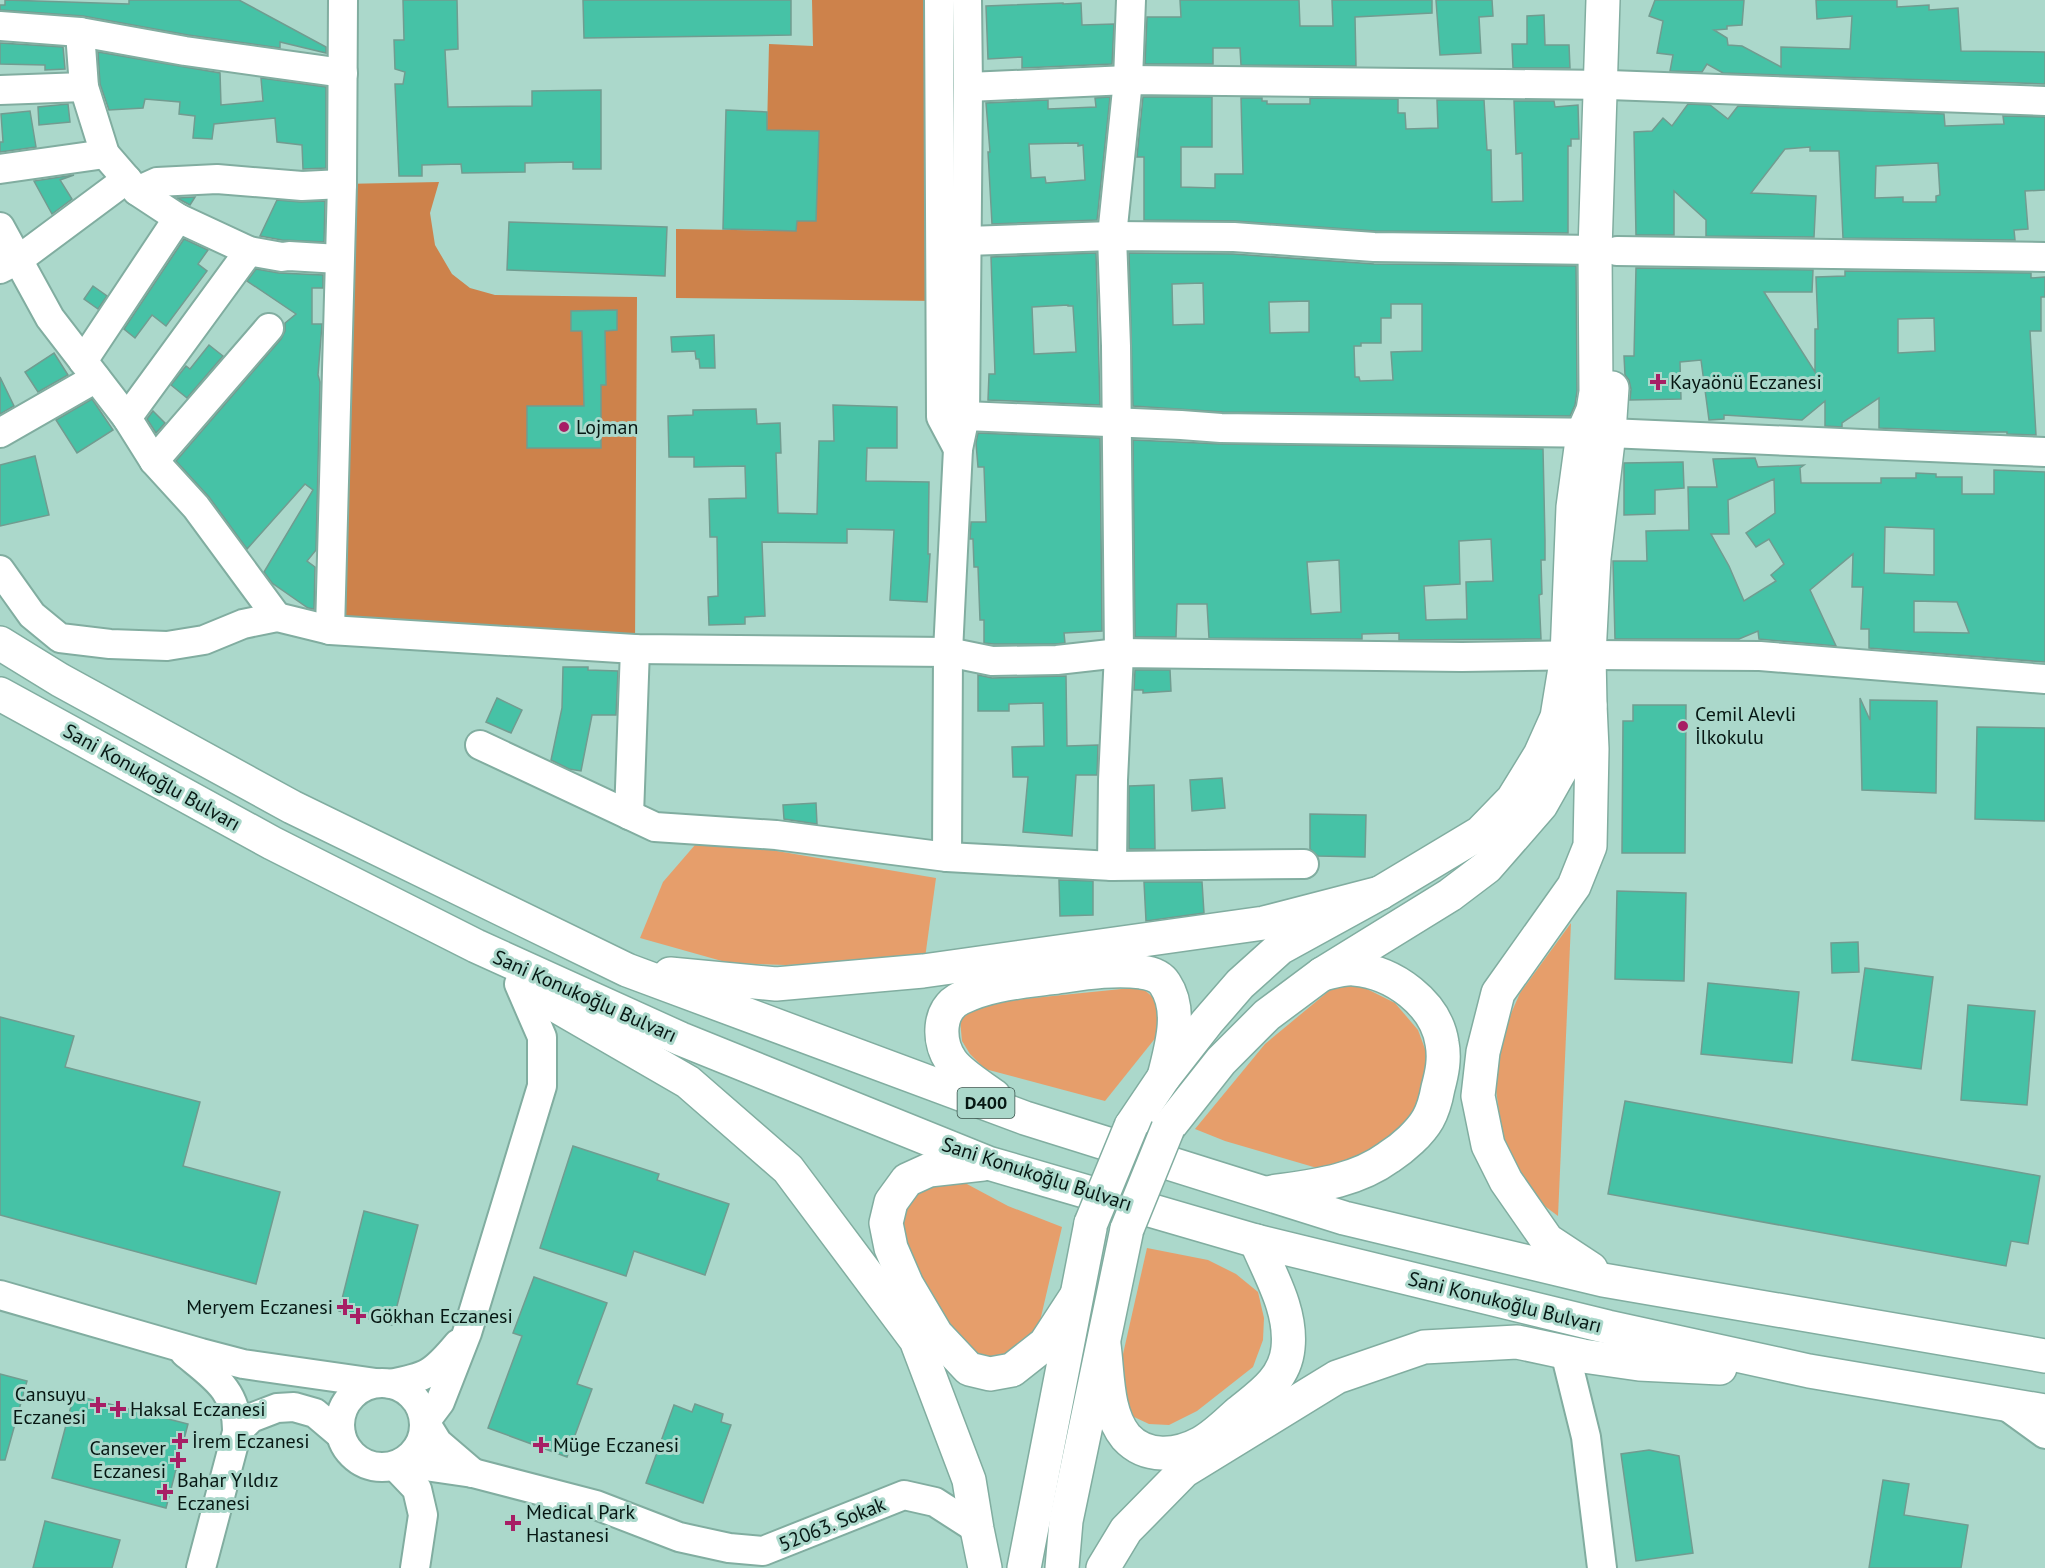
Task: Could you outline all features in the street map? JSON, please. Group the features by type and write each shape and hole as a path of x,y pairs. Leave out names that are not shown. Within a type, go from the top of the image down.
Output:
{"main road":[{"path":"1024,1568 1091,1224 1131,1126 1164,1077 1240,984 1280,948 1380,893 1480,833 1513,799 1540,755 1557,717 1578,655 1594,558 1596,433 1606,251 1609,86 1604,0"},
{"path":"1609,86 1624,0"},
{"name":"Sani Konukoğlu Bulvarı","path":"0,643 60,680 292,807 627,970 1025,1118 1344,1218 1610,1281 2045,1356"},
{"path":"1578,655 1590,705 1592,749 1590,846 1574,886 1498,993 1484,1052 1478,1096 1488,1145 1506,1180 1547,1240 1610,1281"},
{"name":"Sani Konukoğlu Bulvarı","path":"0,694 272,843 476,946 681,1039 988,1163 1256,1241 1608,1327 1809,1371 2045,1412"},
{"path":"1062,1568 1066,1521 1127,1229 1168,1128 1221,1060 1267,1015 1322,974 1450,895 1487,867 1540,805 1567,759 1590,705"},
{"path":"627,970 776,984 923,971 1264,923 1380,893"},
{"path":"476,946 519,984 688,1082 788,1169 916,1340 969,1480 985,1568"},
{"path":"1265,1193 1334,1183 1368,1170 1389,1158 1415,1134 1428,1119 1435,1102 1443,1060 1442,1043 1438,1027 1419,999 1403,986 1381,975 1353,969 1322,974"},
{"path":"1025,1118 952,1062 942,1041 942,1023 948,1010 959,998 997,984 1097,972 1140,972 1154,975 1164,982 1173,1000 1172,1043 1164,1077"},
{"path":"988,1163 929,1170 907,1180 891,1202 886,1223 891,1248 908,1285 936,1334 969,1369 990,1374 1012,1370 1045,1344 1075,1298"},
{"path":"1104,1345 1112,1405 1118,1424 1127,1438 1142,1449 1163,1454 1184,1450 1203,1442 1272,1386 1283,1369 1288,1350 1289,1329 1286,1312 1256,1241"},
{"path":"1103,1568 1126,1530 1184,1471 1337,1377 1424,1347 1517,1342 1639,1364 1809,1371"}],"street":[{"path":"330,630 342,184 343,0"},
{"path":"939,0 941,417 958,449"},
{"path":"947,857 948,652 958,449 964,416 967,0"},
{"path":"1112,866 1113,780 1119,653 1116,346 1112,236 1128,80 1131,0"},
{"path":"0,26 80,32 185,51 343,73"},
{"path":"80,32 84,87 105,154 132,185 178,218 249,251 282,257 339,259"},
{"path":"968,87 1128,80 1609,86 2045,101"},
{"path":"0,90 84,87"},
{"path":"0,169 105,154"},
{"path":"9,265 132,185 218,179 302,186 342,184"},
{"path":"0,433 89,369 178,218"},
{"path":"0,227 9,265 127,418 154,461 196,507 277,617"},
{"path":"967,241 1112,236 1234,237 1374,247 2045,257"},
{"path":"127,418 249,251"},
{"path":"154,461 269,328"},
{"path":"964,416 1221,428 1596,433 2045,452"},
{"path":"0,570 32,615 60,638 110,644 167,646 204,640 243,624 277,617 330,630 635,649 948,652 992,661 1057,660 1119,653 1450,657 1760,656 2045,679"},
{"path":"629,815 635,649"},
{"path":"480,745 655,827 776,835 947,857 1112,866 1304,864"},
{"path":"466,1333 441,1364 421,1378 362,1387 351,1396 343,1407 339,1421 340,1435 346,1448 355,1458 368,1465 382,1468 396,1466 418,1449 425,1422 440,1402 466,1333 542,1086 542,1037 519,984"},
{"path":"0,1295 243,1364 383,1383 403,1388 422,1408 425,1422 438,1443 473,1473"},
{"path":"178,1347 221,1383 229,1395 238,1419 237,1432 201,1568"},
{"path":"1565,1352 1586,1437 1602,1568"},
{"path":"2005,1405 2045,1434"},
{"path":"237,1432 251,1418 277,1408 294,1407 315,1413 340,1435"},
{"name":"52063. Sokak","path":"396,1466 418,1465 473,1473 596,1505 679,1538 729,1548 763,1559 904,1495 935,1502 977,1529"},
{"path":"396,1466 417,1489 423,1515 415,1568"}],"shaded area":[{"path":"812,0 939,0 940,301 676,298 676,229 796,231 797,221 816,221 819,132 767,130 769,44 813,46"},
{"path":"439,182 430,213 435,245 452,274 470,288 495,295 637,297 635,649 330,630 342,184","holes":["617,310 617,330 572,331 571,311","606,360 606,385 584,386","601,406 601,448 528,448 527,407"]},
{"path":"701,838 936,878 925,958 786,965 729,963 640,938 663,882"},
{"path":"1571,923 1558,1216 1542,1204 1525,1184 1502,1133 1495,1083 1499,1041 1520,993"},
{"path":"1357,984 1395,1003 1418,1030 1428,1057 1424,1081 1410,1121 1353,1164 1317,1168 1225,1141 1195,1129 1265,1044 1330,990"},
{"path":"1141,987 1162,1005 1161,1031 1105,1101 985,1069 970,1054 962,1041 960,1020 968,1011 1004,1001"},
{"path":"931,1182 965,1183 1008,1206 1062,1227 1037,1334 999,1359 974,1354 958,1343 900,1238 902,1213 912,1198"},
{"path":"1147,1248 1208,1260 1236,1274 1258,1292 1264,1318 1263,1340 1253,1367 1197,1411 1169,1425 1149,1424 1132,1416 1120,1395 1121,1363"}],"building":[{"path":"5,0 129,4 129,0 239,0 326,47 326,53 280,42 280,48 188,35 83,16 0,10 0,5 5,5"},
{"path":"403,0 457,0 458,49 445,50 448,107 532,106 532,91 601,90 601,169 573,169 573,162 525,163 525,172 462,173 461,164 422,165 422,176 399,176 395,84 403,84 405,72 395,69 394,40 404,40"},
{"path":"583,0 791,0 791,35 584,38"},
{"path":"1180,0 1299,0 1300,26 1333,26 1332,0 1432,0 1432,13 1355,17 1356,66 1241,65 1240,48 1213,48 1213,64 1145,64 1147,17 1181,17"},
{"path":"1436,0 1492,0 1493,16 1479,17 1481,53 1440,55"},
{"path":"1655,0 1744,0 1742,25 1714,30 1727,38 1728,45 1742,46 1781,67 1781,47 1850,49 1852,16 1817,19 1816,0 1897,0 1897,7 1929,5 1929,10 1958,8 1961,51 2045,52 2045,84 1723,73 1707,64 1702,72 1670,71 1673,55 1657,53 1663,21 1649,16"},
{"path":"1081,3 1082,25 1114,24 1112,64 1022,68 1022,57 988,59 986,6"},
{"path":"1544,15 1545,45 1569,45 1570,68 1513,68 1512,44 1527,44 1527,16"},
{"path":"0,43 63,47 65,69 45,70 45,65 0,64"},
{"path":"98,52 220,73 221,105 263,101 261,78 326,87 326,168 303,169 302,145 277,142 275,118 214,124 212,139 193,138 195,116 179,114 180,102 145,99 143,108 109,110 100,84"},
{"path":"1110,97 1097,220 992,224 986,103 1048,100 1048,109 1096,107 1095,98","holes":["1078,143 1078,146 1083,145 1085,180 1046,183 1045,177 1031,178 1029,144"]},
{"path":"1143,97 1212,97 1212,147 1181,147 1181,187 1215,188 1215,174 1243,174 1241,98 1262,98 1262,101 1267,101 1267,104 1310,104 1310,98 1398,99 1398,113 1405,113 1406,129 1438,128 1437,100 1484,100 1487,150 1491,150 1492,202 1523,201 1522,153 1516,154 1514,101 1554,101 1555,107 1578,105 1579,139 1571,139 1571,146 1568,146 1568,233 1375,231 1235,221 1144,220 1144,157 1137,157"},
{"path":"68,104 70,122 39,125 38,107"},
{"path":"1688,104 1710,105 1728,119 1738,106 1944,114 1945,126 2004,124 2003,116 2045,117 2045,190 2025,191 2028,229 2014,230 2015,240 1843,238 1839,151 1810,151 1810,147 1785,149 1751,193 1816,196 1814,237 1706,236 1706,220 1674,191 1674,235 1636,235 1634,132 1652,131 1663,118 1672,126","holes":["1938,163 1940,195 1936,196 1936,202 1903,202 1903,197 1875,198 1876,166"]},
{"path":"726,110 767,112 767,130 819,131 816,221 797,221 796,231 723,229"},
{"path":"30,111 36,147 0,152 0,142 3,142 1,114"},
{"path":"74,175 60,180 72,199 52,214 34,181"},
{"path":"195,197 190,205 177,198"},
{"path":"277,200 325,201 324,242 282,240 260,236"},
{"path":"509,222 667,227 665,276 507,270"},
{"path":"184,239 208,250 198,264 207,271 166,326 152,315 135,338 124,329"},
{"path":"1096,253 1100,405 988,400 989,374 995,374 991,257","holes":["1073,306 1076,352 1034,354 1032,307"]},
{"path":"1129,253 1233,254 1374,264 1576,266 1577,391 1575,405 1570,416 1222,412 1133,406","holes":["1203,283 1204,324 1173,325 1172,284","1309,301 1309,332 1270,333 1269,302","1391,304 1422,304 1422,351 1391,352 1393,380 1360,381 1359,377 1355,377 1354,346 1361,346 1361,343 1381,343 1381,318 1391,318"]},
{"path":"1636,268 1813,270 1812,292 1764,292 1815,372 1815,329 1818,329 1816,277 1845,276 1845,271 2031,273 2031,278 2045,277 2045,297 2041,297 2041,331 2030,331 2036,435 1879,428 1879,398 1842,423 1842,427 1825,426 1825,401 1802,420 1724,415 1724,419 1709,420 1701,360 1680,362 1681,399 1630,400 1631,389 1625,375 1624,356 1634,356","holes":["1934,318 1935,351 1898,353 1898,319"]},
{"path":"256,269 279,273 323,275 323,288 312,288 312,324 322,324 318,375 320,382 316,550 307,561 315,567 314,609 308,608 272,583 264,572 313,490 305,484 247,549 209,497 176,461 281,339 285,331 285,323 296,314 247,281"},
{"path":"93,286 107,296 98,309 84,299"},
{"path":"617,310 617,330 605,331 606,385 601,385 601,448 527,448 527,406 584,406 582,331 571,331 571,311"},
{"path":"714,335 715,368 700,368 695,351 672,352 671,337"},
{"path":"209,345 223,356 187,398 171,385 186,366 190,369"},
{"path":"54,353 68,375 38,392 25,372"},
{"path":"0,377 14,406 0,414"},
{"path":"92,399 113,430 77,453 56,420"},
{"path":"833,405 897,407 897,448 867,448 866,481 929,482 928,554 930,554 927,602 890,600 894,530 847,529 847,543 762,542 765,616 745,617 745,624 709,625 708,597 718,596 717,537 710,537 709,499 746,498 745,466 694,467 694,457 669,457 668,416 693,415 693,410 756,409 757,424 780,423 781,453 776,453 778,513 817,514 819,441 834,441"},
{"path":"153,411 165,423 156,433 147,419"},
{"path":"978,433 1100,438 1102,631 1064,633 1065,643 1056,644 984,643 984,620 980,620 978,567 974,567 973,539 970,539 971,522 986,522 984,467 978,467 976,443"},
{"path":"1133,440 1221,444 1543,449 1545,560 1541,560 1542,594 1539,595 1541,639 1399,640 1399,633 1362,634 1362,639 1209,638 1207,604 1177,604 1176,637 1135,637","holes":["1491,539 1493,581 1466,582 1467,619 1426,620 1424,586 1460,584 1459,541","1339,560 1341,612 1311,614 1307,562"]},
{"path":"35,456 49,515 0,526 0,465"},
{"path":"1755,458 1758,467 1804,465 1800,468 1801,483 1881,483 1881,478 1916,478 1916,473 1936,474 1936,477 1962,477 1962,494 1994,494 1994,470 2045,472 2045,662 1869,648 1869,629 1861,629 1863,587 1852,587 1853,554 1810,590 1836,646 1759,639 1758,631 1739,639 1615,639 1613,561 1647,561 1646,531 1689,530 1688,487 1717,487 1713,459","holes":["1774,479 1775,513 1746,533 1756,547 1769,539 1784,564 1771,575 1776,581 1744,601 1729,566 1711,534 1729,534 1728,500","1885,527 1934,529 1934,575 1884,573","1914,601 1957,602 1969,633 1914,632"]},
{"path":"1683,462 1684,488 1655,490 1655,514 1624,515 1624,463"},
{"path":"563,667 588,667 588,670 618,671 616,715 592,715 581,771 569,769 551,760 562,708"},
{"path":"1135,670 1170,670 1171,691 1143,693 1143,690 1134,690"},
{"path":"978,675 992,678 1066,676 1067,746 1098,745 1097,775 1076,775 1072,836 1023,832 1028,777 1013,777 1012,747 1044,746 1043,703 1009,704 1009,711 978,711"},
{"path":"497,698 522,710 511,733 486,722"},
{"path":"1860,698 1870,720 1870,700 1937,701 1936,793 1862,790"},
{"path":"1633,705 1686,705 1685,853 1622,853 1623,721 1633,721"},
{"path":"1977,727 2045,728 2045,821 1975,819"},
{"path":"1222,778 1225,808 1192,811 1190,780"},
{"path":"1154,785 1155,849 1129,849 1129,786"},
{"path":"816,803 817,824 784,819 783,805"},
{"path":"1310,814 1366,815 1365,857 1318,856 1310,849"},
{"path":"1059,880 1093,881 1093,915 1060,916"},
{"path":"1144,882 1202,882 1204,913 1146,921"},
{"path":"1617,891 1686,893 1684,981 1615,979"},
{"path":"1858,942 1859,972 1832,973 1831,943"},
{"path":"1865,968 1933,977 1921,1069 1852,1060"},
{"path":"1708,983 1799,992 1792,1063 1701,1054"},
{"path":"1968,1005 2035,1011 2027,1105 1961,1100"},
{"path":"0,1017 74,1036 65,1067 200,1102 183,1166 280,1192 256,1284 0,1215"},
{"path":"1625,1101 2040,1176 2028,1244 2011,1241 2006,1266 1608,1194"},
{"path":"573,1146 659,1174 657,1180 729,1204 705,1275 634,1251 626,1276 540,1248"},
{"path":"364,1211 418,1225 392,1325 339,1311"},
{"path":"534,1277 607,1303 577,1384 592,1389 567,1457 488,1428 522,1336 513,1333"},
{"path":"0,1374 27,1381 5,1460 0,1460"},
{"path":"74,1395 188,1424 166,1508 52,1478"},
{"path":"695,1404 723,1414 721,1422 731,1425 703,1503 646,1483 674,1405 692,1412"},
{"path":"1649,1450 1679,1456 1693,1553 1636,1561 1621,1454"},
{"path":"1883,1480 1909,1484 1904,1515 1968,1525 1961,1568 1869,1568"},
{"path":"45,1521 120,1540 112,1568 33,1568"}],"place":[{"name":"Kayaönü Eczanesi","path":"1658,382"},
{"name":"Lojman","path":"564,427"},
{"name":"Cemil Alevli İlkokulu","path":"1683,726"},
{"name":"Meryem Eczanesi","path":"345,1307"},
{"name":"Gökhan Eczanesi","path":"358,1316"},
{"name":"Cansuyu Eczanesi","path":"98,1405"},
{"name":"Haksal Eczanesi","path":"118,1409"},
{"name":"İrem Eczanesi","path":"180,1441"},
{"name":"Müge Eczanesi","path":"541,1445"},
{"name":"Cansever Eczanesi","path":"178,1460"},
{"name":"Bahar Yıldız Eczanesi","path":"165,1492"},
{"name":"Medical Park Hastanesi","path":"513,1523"}]}
